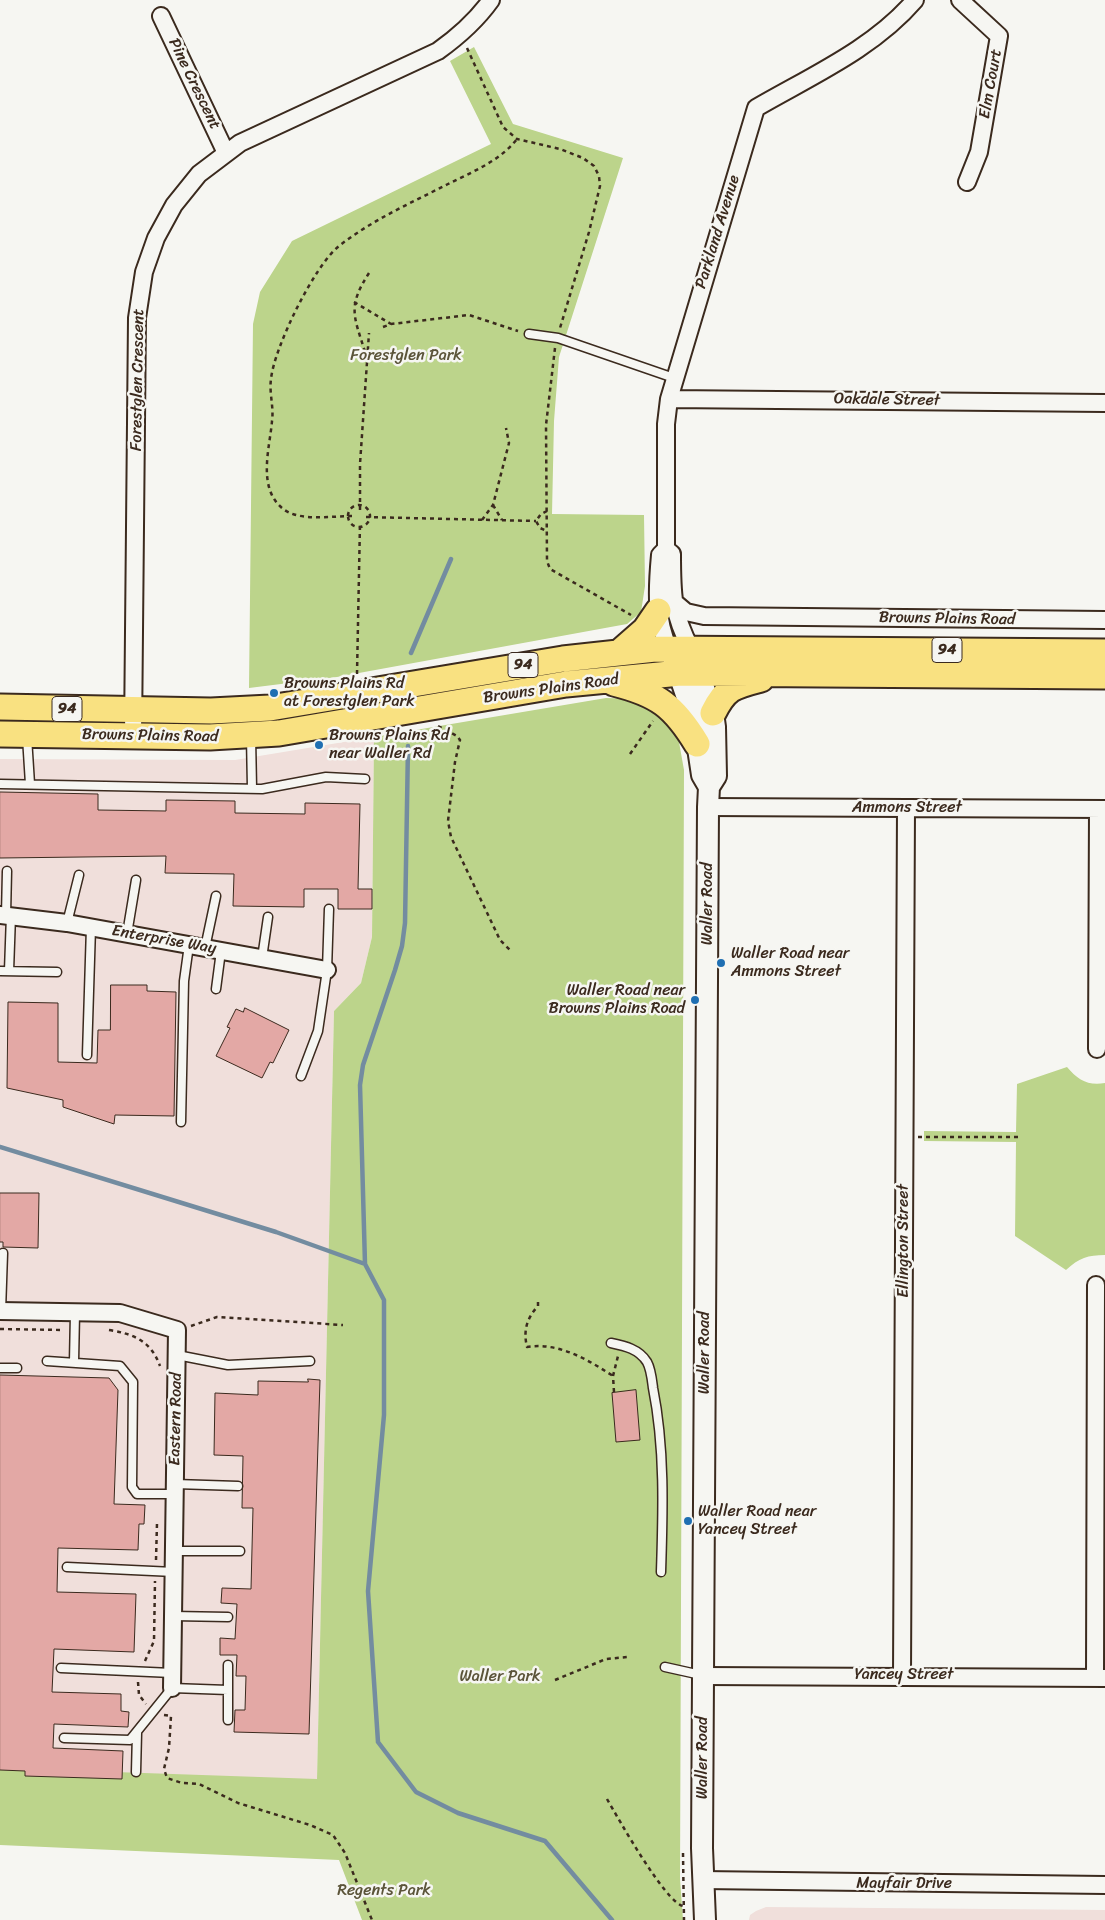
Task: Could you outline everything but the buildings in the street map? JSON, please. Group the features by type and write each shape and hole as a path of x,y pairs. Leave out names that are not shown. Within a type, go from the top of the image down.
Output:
{"main road":[{"path":"621,651 645,630 665,606"},
{"name":"Browns Plains Road","path":"0,708 211,711 270,708 563,658 621,651 680,649 1105,652"},
{"name":"Browns Plains Road","path":"0,734 210,737 279,733 600,680 690,673 1105,676"},
{"path":"713,713 721,698 730,688 786,673"},
{"path":"600,680 642,690 665,704 682,719 698,744"}],"street":[{"name":"Forestglen Crescent","path":"133,735 137,318 144,272 156,238 174,205 199,174 240,143 438,51 461,34 480,15 491,0"},
{"name":"Parkland Avenue","path":"680,649 660,627 665,606 660,555 666,549 666,424 669,399 756,108 874,40 897,21 915,0"},
{"name":"Elm Court","path":"960,0 999,36 979,152 966,182"},
{"name":"Pine Crescent","path":"160,16 226,153"},
{"name":"Oakdale Street","path":"669,399 1105,402"},
{"name":"Browns Plains Road","path":"665,606 692,615 720,616 1105,620"},
{"name":"Waller Road","path":"680,649 690,673 713,713 716,776 709,787 708,807 702,1880 704,1920"},
{"name":"Waller Road","path":"690,673 693,715 702,775 709,787"},
{"name":"Ammons Street","path":"708,807 1101,809"},
{"name":"Ellington Street","path":"902,1675 906,808"},
{"path":"1097,1049 1101,809"},
{"name":"Enterprise Way","path":"6,915 91,927 327,970"},
{"path":"1096,1285 1100,1678"},
{"path":"1,1311 120,1313 177,1330"},
{"name":"Eastern Road","path":"172,1681 177,1330"},
{"name":"Yancey Street","path":"703,1676 902,1675 1100,1678"},
{"name":"Mayfair Drive","path":"702,1880 1105,1885"}],"lane":[{"path":"529,334 558,338 674,378"},
{"path":"27,735 30,784"},
{"path":"250,735 252,788"},
{"path":"0,784 252,788 326,777 365,779"},
{"path":"7,871 6,915 9,971"},
{"path":"67,923 79,875"},
{"path":"128,934 136,880"},
{"path":"181,1122 184,981 205,948 216,896"},
{"path":"300,1076 318,1031 327,970 328,909"},
{"path":"262,958 268,916"},
{"path":"87,1055 91,927"},
{"path":"205,948 216,989"},
{"path":"0,971 57,972"},
{"path":"1,1311 3,1253"},
{"path":"74,1362 75,1313"},
{"path":"611,1343 630,1347 640,1354 648,1364 659,1416 663,1522 661,1572"},
{"path":"177,1356 228,1365 310,1361"},
{"path":"47,1361 120,1366 133,1382 132,1487 137,1494 175,1489 238,1486"},
{"path":"0,1368 17,1368"},
{"path":"174,1551 240,1551"},
{"path":"68,1567 174,1572"},
{"path":"173,1616 228,1617"},
{"path":"228,1665 228,1720"},
{"path":"665,1667 703,1676"},
{"path":"61,1668 172,1681 228,1690"},
{"path":"64,1738 130,1740 137,1733 172,1681"},
{"path":"136,1772 137,1733"}],"path":[{"path":"350,516 290,514 280,506 273,496 268,479 267,461 273,419 270,380 298,305 324,263 337,247 388,215 499,157 516,139"},
{"path":"366,354 356,328 354,302 356,292 370,273"},
{"path":"354,302 391,324"},
{"path":"383,327 391,324 468,314 529,334"},
{"path":"360,510 360,464 366,354 369,333"},
{"path":"481,520 493,505 509,443 506,428"},
{"path":"365,505 368,508 368,525 353,527 349,523 350,516 349,508 365,505"},
{"path":"493,505 502,520"},
{"path":"536,520 540,514 547,511"},
{"path":"367,517 536,520"},
{"path":"536,520 540,528 547,531"},
{"path":"357,675 360,525"},
{"path":"434,724 457,736 460,740 454,762 448,821 451,837 500,940 511,951"},
{"path":"630,754 647,729"},
{"path":"904,1137 1019,1137"},
{"path":"538,1302 538,1306 529,1316 524,1335 526,1347 543,1344 568,1352 596,1365 613,1376"},
{"path":"177,1330 217,1317 343,1325"},
{"path":"614,1392 613,1376 620,1345"},
{"path":"554,1680 606,1659 627,1657"},
{"path":"170,1716 169,1748 164,1769 167,1778 182,1783 199,1784 238,1804 310,1825 333,1835 345,1853 372,1920"},
{"path":"607,1798 642,1857 678,1905 683,1906"}],"shaded area":[{"path":"374,737 372,937 361,983 334,1011 317,1780 0,1768 0,759 235,760"},
{"path":"766,1907 1105,1910 1105,1920 749,1920 750,1915"}],"green space":[{"name":"Forestglen Park","path":"474,47 513,124 623,158 559,357 554,421 552,514 644,515 645,586 641,612 627,624 337,677 249,688 253,324 260,292 292,241 491,144 450,61"},
{"name":"Waller Park","path":"606,698 642,699 673,727 679,742 684,770 680,1879 683,1920 362,1920 339,1860 0,1845 0,1768 317,1779 334,1011 361,983 372,937 374,737"},
{"path":"1067,1067 1075,1075 1088,1083 1105,1083 1105,1255 1084,1258 1066,1270 1015,1236 1016,1142 924,1141 924,1131 1016,1132 1017,1084"}],"waterway":[{"path":"411,653 451,559"},
{"path":"365,1264 360,1085 363,1065 402,946 405,923 408,746"},
{"path":"0,1147 276,1232 365,1264 384,1300 384,1415 368,1591 378,1742 416,1792 458,1813 545,1841 612,1920"}],"place":[{"name":"Browns Plains Rd at Forestglen Park","path":"274,693"},
{"name":"Browns Plains Rd near Waller Rd","path":"319,745"},
{"name":"Waller Road near Ammons Street","path":"721,963"},
{"name":"Waller Road near Browns Plains Road","path":"695,1000"},
{"name":"Waller Road near Yancey Street","path":"688,1521"}],"park label":[{"name":"Regents Park","path":"384,1891"}]}
